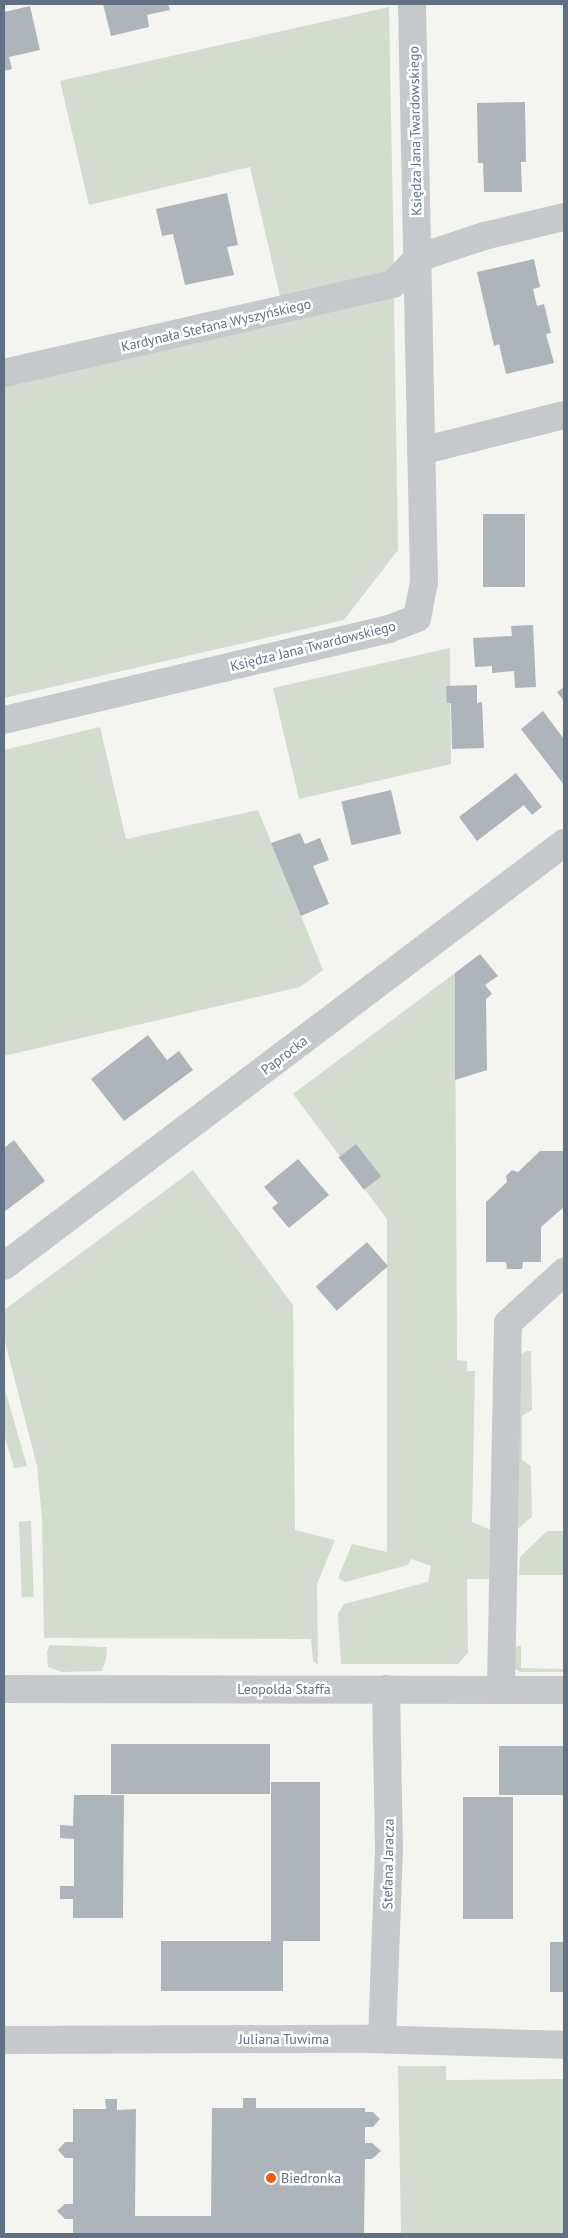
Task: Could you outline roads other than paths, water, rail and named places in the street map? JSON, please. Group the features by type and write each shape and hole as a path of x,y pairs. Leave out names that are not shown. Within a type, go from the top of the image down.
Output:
{"street":[{"name":"Księdza Jana Twardowskiego","path":"4,720 389,629 416,618 424,583 412,4"},
{"path":"418,258 484,236 564,217"},
{"name":"Kardynała Stefana Wyszyńskiego","path":"4,373 393,284 418,258"},
{"path":"421,451 564,416"},
{"name":"Paprocka","path":"4,1266 564,843"},
{"path":"501,1689 508,1323 564,1272"},
{"name":"Leopolda Staffa","path":"4,1689 564,1690"},
{"name":"Stefana Jaracza","path":"382,2039 389,1848 386,1689"},
{"name":"Juliana Tuwima","path":"4,2040 382,2039 564,2046"}],"place":[{"name":"Biedronka","path":"271,2178"}]}
